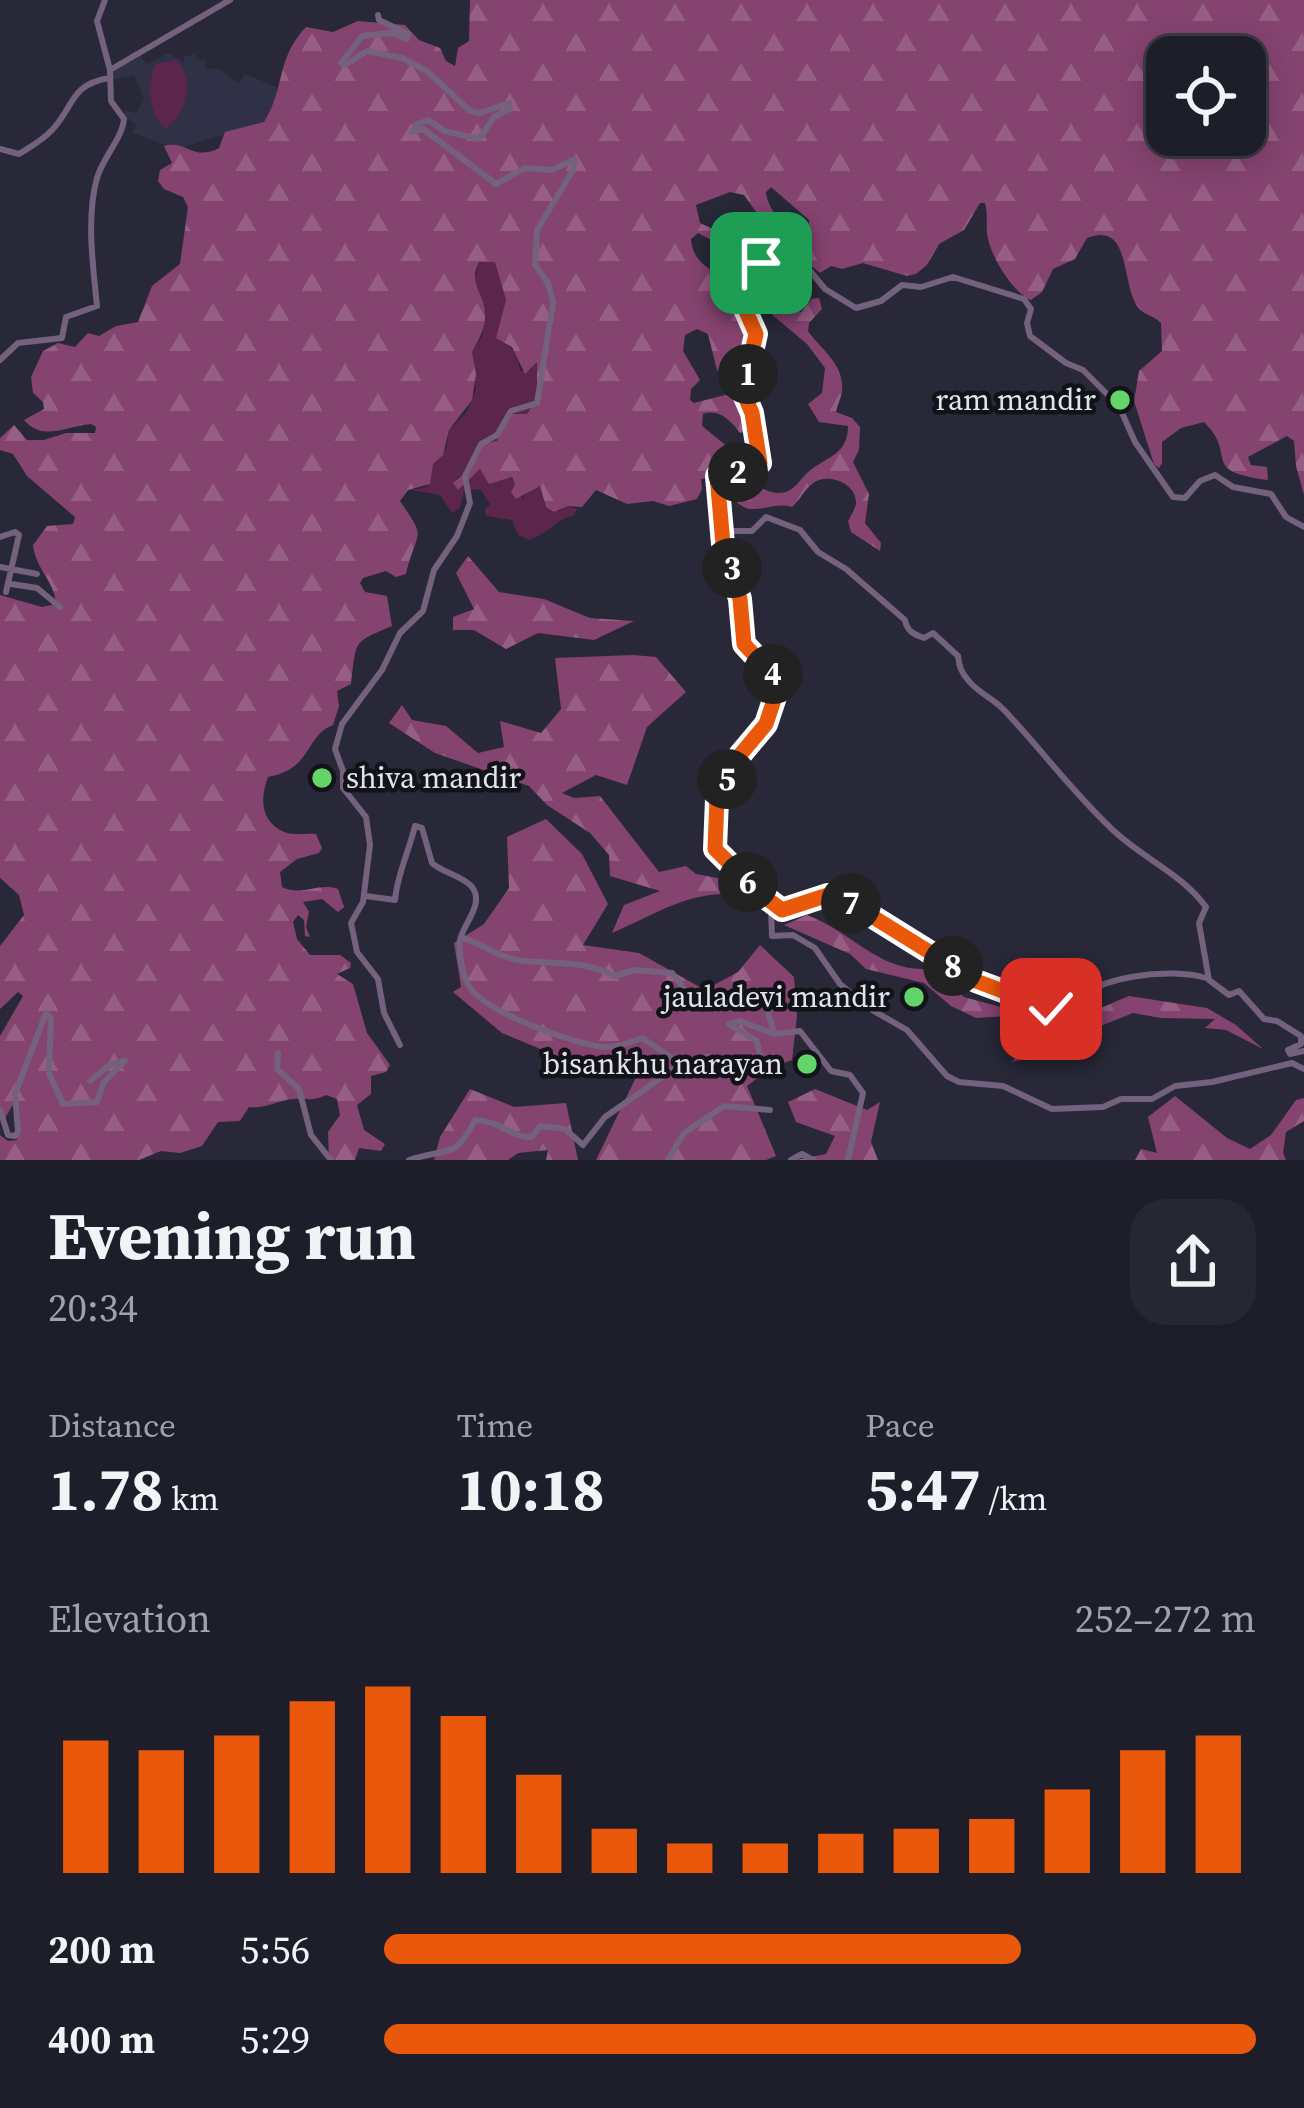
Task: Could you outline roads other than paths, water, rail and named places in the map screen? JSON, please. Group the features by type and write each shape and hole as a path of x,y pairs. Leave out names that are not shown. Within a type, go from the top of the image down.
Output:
{"street":[{"path":"0,360 18,343 62,338 66,317 97,306 90,273 96,257 88,210 101,167 124,119 111,101 110,74 97,21 105,0"},
{"path":"0,149 19,154 41,140 62,118 78,90 230,0"},
{"path":"379,15 379,20 408,34 407,39 392,33 362,36 341,63 367,51 402,58 428,72 470,111 509,103 510,109 494,117 479,139 444,131 429,121 417,124 412,132 423,129 496,184 525,168 552,170 575,159 537,230 535,265 553,303 537,404 511,411 496,435 481,443 465,476 470,503 457,536 434,570 423,611 400,633 382,670 342,724 335,744 343,788 359,804 368,824 365,892 351,923 357,952 378,979 384,1013 400,1045"},
{"path":"1304,527 1286,517 1271,494 1233,488 1215,475 1200,481 1185,498 1173,497 1135,442 1119,406 1083,370 1030,337 1028,301 953,277 921,287 902,285 881,301 856,308 825,290 792,246 783,244 771,251 744,289 756,341 743,392 752,413 760,463 747,473 723,469 717,476 723,544 740,599 744,644 772,674 776,694 766,724 740,755 716,805 716,851 773,912 772,936 793,935 815,948 840,984 907,1030 952,1080 1004,1086 1057,1109 1152,1099 1184,1083 1212,1082 1292,1063 1304,1069"},
{"path":"723,544 728,531 752,531 766,517 780,522 809,538 818,552 846,569 905,620 915,635 938,635 958,656 959,669 976,689 1006,712 1065,774 1071,790 1114,832 1196,893 1205,907 1198,923 1209,980"},
{"path":"0,537 19,535 8,588 38,588 60,608"},
{"path":"0,567 37,574"},
{"path":"776,694 794,688"},
{"path":"365,892 370,898 395,900 397,879 418,826 432,863 475,892 460,940 468,985 504,1014 604,1047 642,1037 681,1064"},
{"path":"757,891 788,910 828,895 841,897 976,981 1051,1009 1069,1006 1076,996 1138,975 1171,973 1209,980 1229,994 1239,991 1264,1019 1277,1021 1300,1036 1301,1043 1288,1050 1290,1054 1304,1052"},
{"path":"460,940 467,937 514,960 565,962 614,976 634,970 672,973 689,995 707,1006 741,998 765,1000 774,1034"},
{"path":"0,1110 8,1136 15,1136 15,1094 46,1012 51,1019 49,1073 63,1104 97,1102 104,1082 125,1062 111,1064 90,1081"},
{"path":"409,1160 429,1154 449,1156 463,1148 475,1120 505,1125 524,1138 532,1137 540,1126 557,1126 584,1145 605,1117 681,1064 705,1057 744,1070 762,1067 757,1041 729,1024 740,1021 774,1034 800,1031 831,1071 850,1075 863,1094 848,1160"},
{"path":"278,1052 278,1069 298,1089 311,1135 331,1160"},
{"path":"668,1160 684,1133 724,1106 770,1110"},
{"path":"791,1160 802,1154 813,1160"}],"place":[{"name":"ram mandir","path":"1120,400"},
{"name":"shiva mandir","path":"322,778"},
{"name":"jauladevi mandir","path":"914,997"},
{"name":"bisankhu narayan","path":"807,1064"}]}
